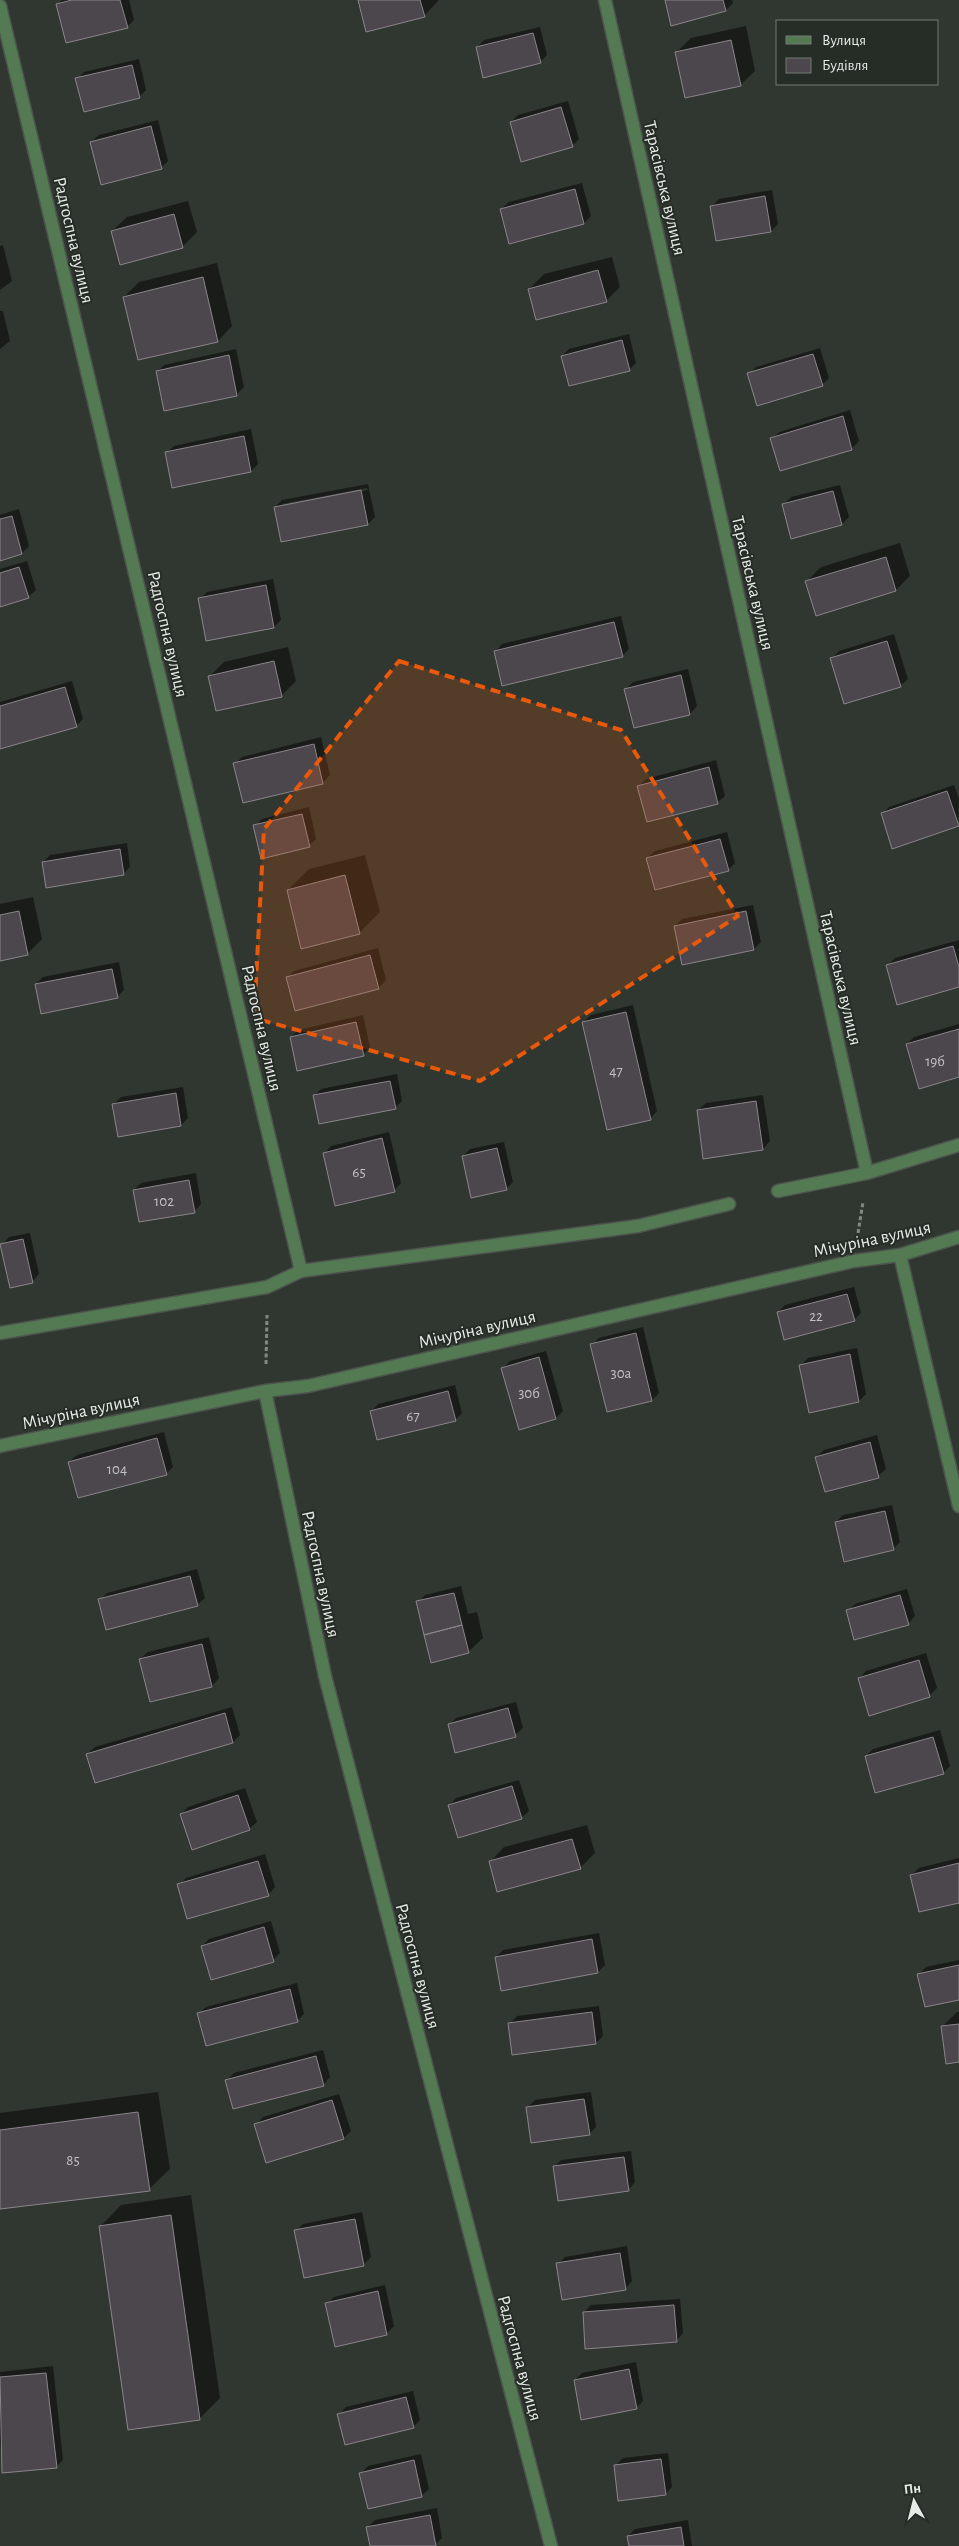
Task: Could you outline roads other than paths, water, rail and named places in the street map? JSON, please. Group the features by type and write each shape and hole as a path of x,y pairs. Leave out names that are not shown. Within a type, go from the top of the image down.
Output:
{"street":[{"name":"Тарасівська вулиця","path":"605,0 867,1173"},
{"name":"Радгоспна вулиця","path":"0,6 302,1271"},
{"path":"778,1191 867,1173 959,1145"},
{"path":"0,1333 268,1287 302,1271 638,1226 729,1204"},
{"name":"Мічуріна вулиця","path":"0,1446 265,1391 318,1384 854,1261 900,1255 959,1237"},
{"path":"900,1255 959,1506"},
{"name":"Радгоспна вулиця","path":"265,1391 325,1676 551,2546"}]}
